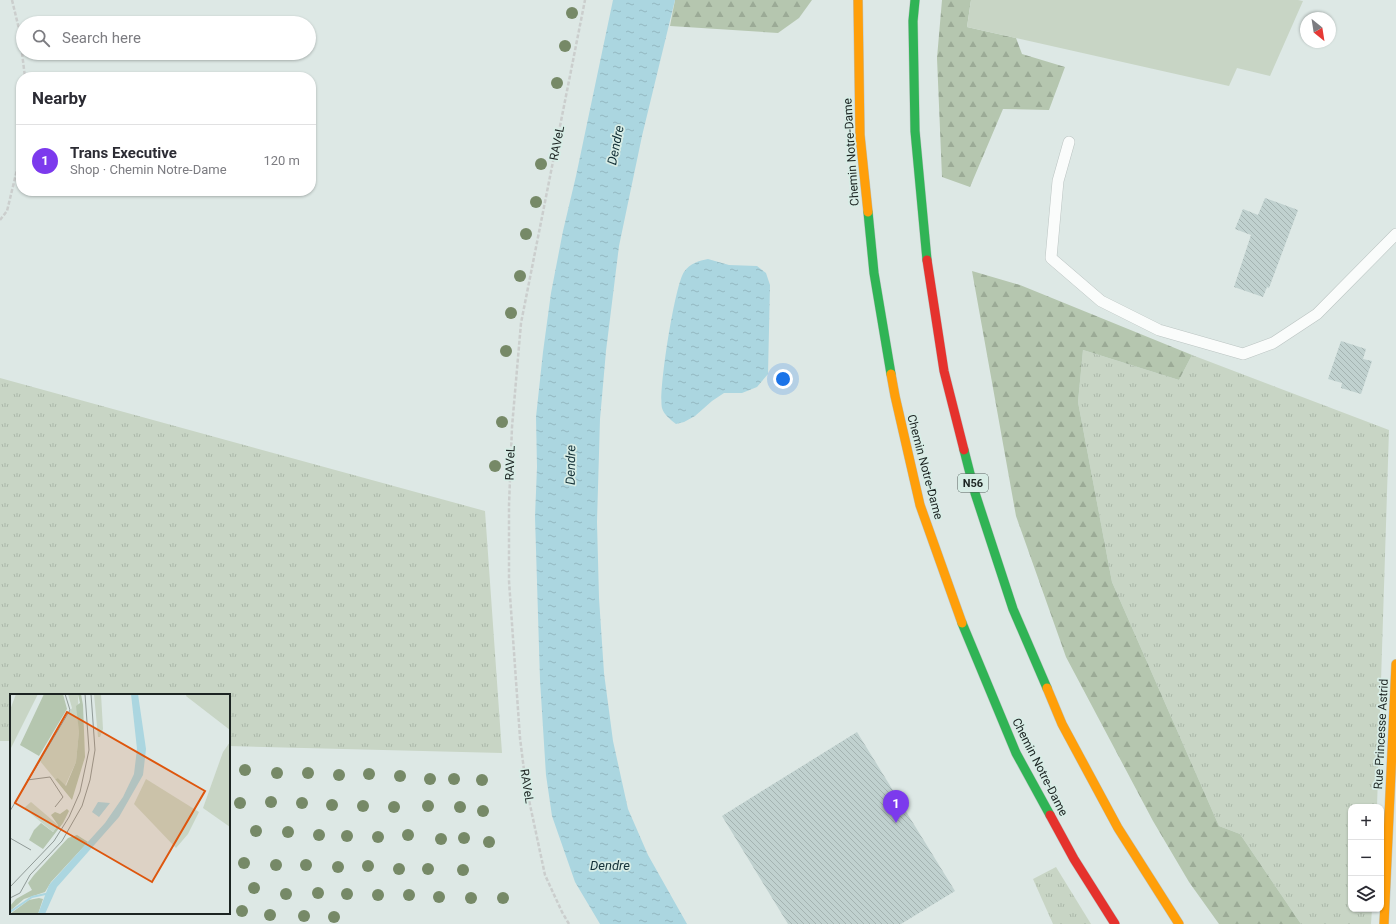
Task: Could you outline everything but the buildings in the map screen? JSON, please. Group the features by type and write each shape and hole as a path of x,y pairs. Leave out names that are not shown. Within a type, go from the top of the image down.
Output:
{"main road":[{"name":"Chemin Notre-Dame","path":"858,0 860,135 874,273 895,396 920,506 965,630 1016,753 1074,859 1115,924"},
{"name":"N56","path":"915,0 913,21 915,131 926,254 944,371 975,493 1013,608 1062,724 1118,828 1179,924"},
{"name":"Rue Princesse Astrid","path":"1384,924 1396,664"}],"lane":[{"path":"1070,142 1058,181 1051,258 1100,301 1159,330 1243,354 1273,343 1317,314 1396,234"}],"path":[{"path":"12,0 16,17"},
{"name":"RAVeL","path":"569,924 545,875 526,786 520,738 509,581 509,504 512,427 521,323 585,0"},
{"path":"23,60 24,72"},
{"path":"0,220 6,211 16,172"}],"green space":[{"path":"675,0 812,0 799,18 778,33 670,26"},
{"path":"942,0 971,0 967,27 1016,38 1022,54 1065,67 1049,110 1003,109 970,187 942,177 937,58"},
{"path":"971,0 1303,1 1270,76 1237,68 1229,86 967,27"},
{"path":"972,271 1020,285 1192,355 1179,380 1083,350 1078,402 1112,582 1219,826 1240,834 1301,924 1219,924 1189,882 1153,821 1066,657 1016,516"},
{"path":"1083,350 1179,380 1192,355 1389,430 1377,804 1348,804 1348,912 1372,912 1371,924 1301,924 1240,834 1219,826 1112,582 1078,402"},
{"path":"0,378 485,511 502,753 230,746 230,694 10,694 10,741 0,741"},
{"path":"1056,867 1091,924 1053,924 1033,879"}],"water":[{"name":"Dendre","path":"613,0 675,0 642,136 619,246 606,351 600,419 597,522 599,598 604,673 613,741 628,809 648,855 687,924 600,924 575,882 552,816 546,775 540,680 535,517 537,467 536,417 551,293"},
{"path":"708,259 729,265 757,266 766,273 770,285 768,374 757,387 742,393 724,393 695,416 684,422 676,424 664,413 661,398 672,316 680,281 684,272 692,264"}],"traffic: fast":[{"path":"915,0 913,21 915,131 927,260"},
{"path":"868,212 874,273 891,374"},
{"path":"964,450 975,493 1013,609 1047,688"},
{"path":"962,623 1016,753 1050,815"}],"traffic: slow":[{"path":"858,0 860,135 868,212"},
{"path":"891,374 920,505 962,623"},
{"path":"1384,924 1396,664"},
{"path":"1047,688 1062,724 1118,828 1179,924"}],"traffic: jam":[{"path":"927,260 944,371 964,450"},
{"path":"1050,815 1074,859 1115,924"}],"place":[{"name":"Trans Executive","path":"896,823"}]}
